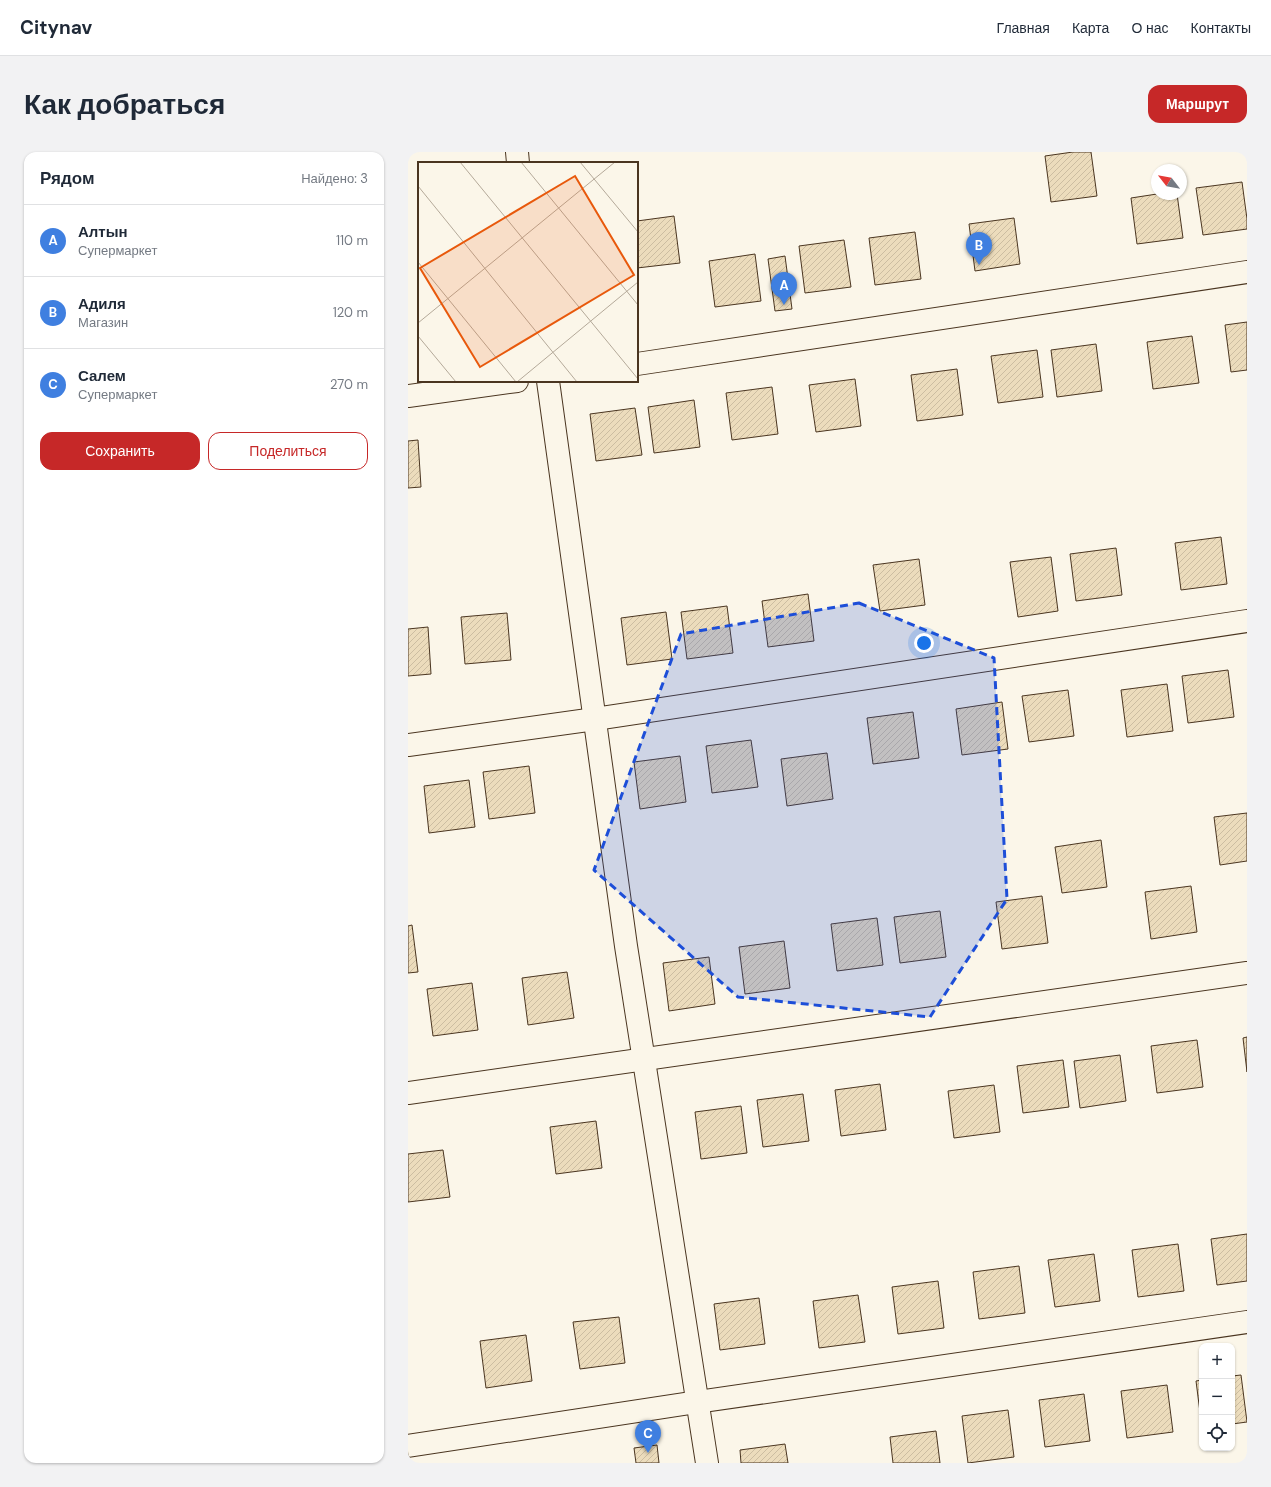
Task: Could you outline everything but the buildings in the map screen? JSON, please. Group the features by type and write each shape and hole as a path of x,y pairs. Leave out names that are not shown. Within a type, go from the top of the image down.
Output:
{"street":[{"path":"517,152 518,162"},
{"path":"638,364 1247,272"},
{"path":"408,396 510,382"},
{"path":"548,382 626,946 707,1463"},
{"path":"408,745 595,719 1247,621"},
{"path":"408,1093 1247,973"},
{"path":"408,1446 697,1402 1247,1322"}],"highlighted area":[{"path":"859,603 994,658 1007,899 930,1017 738,997 594,870 681,634"}],"place":[{"name":"Адиля","path":"979,265"},
{"name":"Алтын","path":"784,305"},
{"name":"Салем","path":"648,1453"}]}
